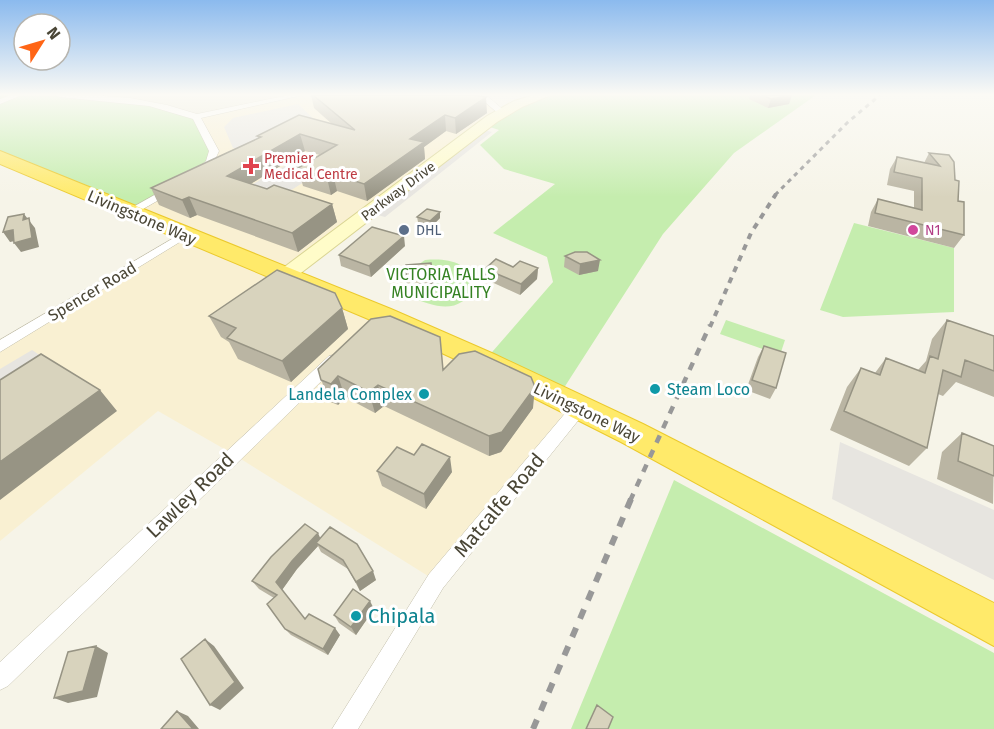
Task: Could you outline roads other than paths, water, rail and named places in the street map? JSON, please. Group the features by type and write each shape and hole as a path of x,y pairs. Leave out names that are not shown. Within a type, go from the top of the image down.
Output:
{"highway":[{"name":"Livingstone Way","path":"0,157 51,180 132,211 184,235 286,275 374,323 579,408 632,433 994,625"}],"street":[{"path":"132,211 197,174 210,162 214,151 202,129"},
{"name":"Parkway Drive","path":"286,275 479,129"},
{"name":"Spencer Road","path":"0,347 184,235"},
{"name":"Lawley Road","path":"0,678 347,348"},
{"name":"Matcalfe Road","path":"344,729 436,581 579,408"}],"railway":[{"path":"776,194 841,129"},
{"path":"710,327 751,233 776,194"},
{"path":"630,501 710,325"},
{"path":"533,729 631,499"}],"place":[{"name":"Premier Medical Centre","path":"251,166"},
{"name":"DHL","path":"404,230"},
{"name":"N1","path":"913,230"},
{"name":"Steam Loco","path":"655,389"},
{"name":"Landela Complex","path":"424,394"},
{"name":"Chipala","path":"356,616"}],"park label":[{"name":"VICTORIA FALLS MUNICIPALITY","path":"441,283"}]}
